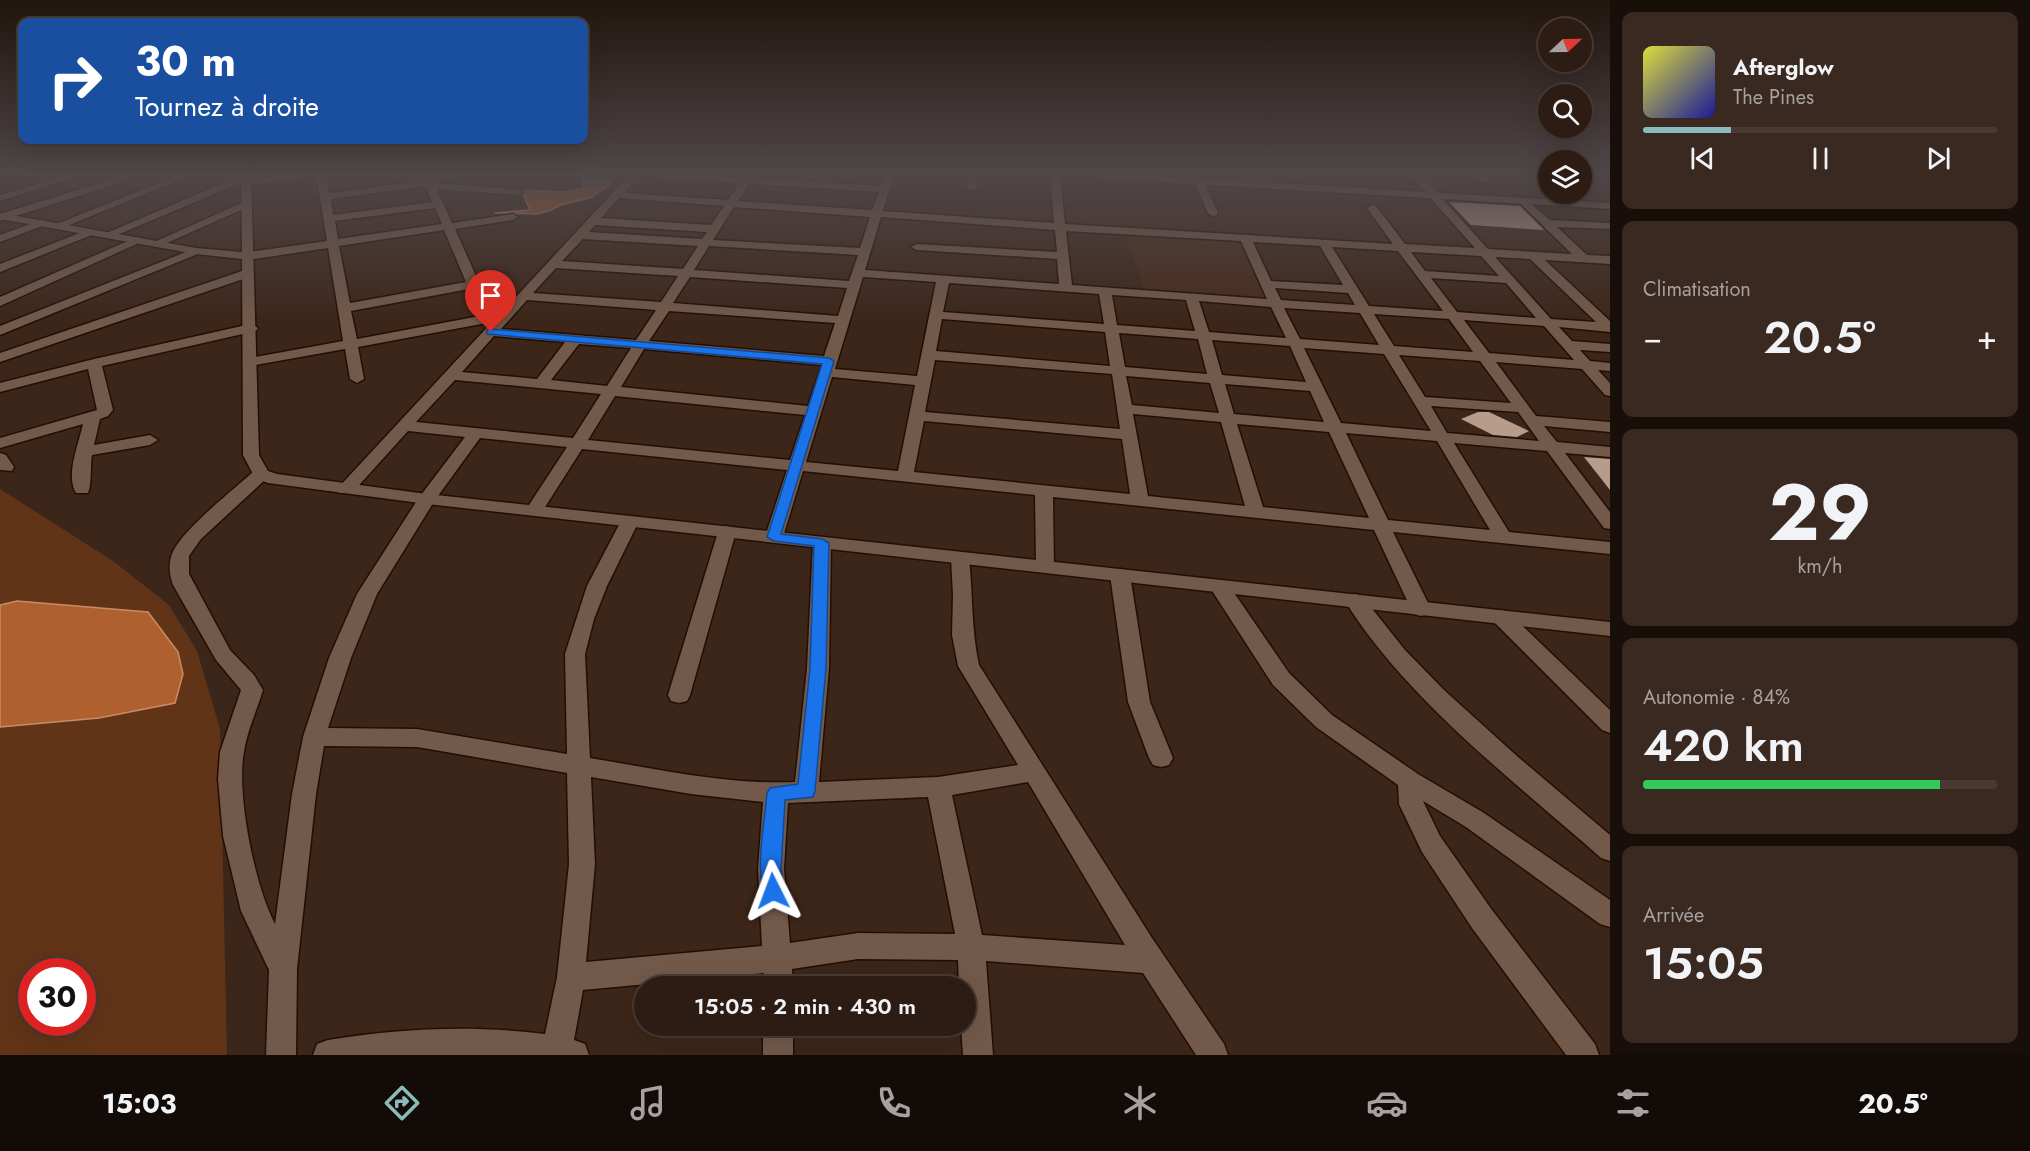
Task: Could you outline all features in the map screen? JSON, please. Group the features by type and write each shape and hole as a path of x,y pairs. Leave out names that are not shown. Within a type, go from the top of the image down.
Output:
{"street":[{"path":"0,239 38,224"},
{"path":"48,224 196,251 248,256 468,224"},
{"path":"58,226 63,224"},
{"path":"108,235 134,224"},
{"path":"156,244 200,224"},
{"path":"247,224 251,455 261,474 291,482 427,499 1610,629"},
{"path":"330,224 357,379"},
{"path":"447,224 489,326"},
{"path":"346,489 452,375 489,326 505,316 589,224"},
{"path":"641,224 714,229"},
{"path":"534,511 717,224"},
{"path":"774,537 873,224"},
{"path":"936,224 1020,239 1063,256"},
{"path":"1384,224 1610,524"},
{"path":"1460,224 1610,392"},
{"path":"1547,224 1583,258"},
{"path":"1572,224 1610,226"},
{"path":"1060,227 1066,288"},
{"path":"553,264 686,273 943,280 962,266 1020,239 1060,227 1610,260"},
{"path":"0,268 90,232"},
{"path":"580,235 863,252"},
{"path":"1245,238 1421,609"},
{"path":"0,302 137,240"},
{"path":"1324,243 1503,537"},
{"path":"918,247 962,266 1066,288 1610,327"},
{"path":"0,331 196,251"},
{"path":"1533,255 1610,327"},
{"path":"0,358 248,273"},
{"path":"1422,274 1510,280"},
{"path":"905,477 943,280"},
{"path":"1267,284 1352,289"},
{"path":"344,308 473,285"},
{"path":"1105,291 1140,500"},
{"path":"524,296 842,320"},
{"path":"1192,298 1256,512"},
{"path":"936,315 1610,367"},
{"path":"250,362 351,344 489,326 575,339 827,367 924,381"},
{"path":"0,388 94,363 250,328"},
{"path":"542,384 575,339"},
{"path":"1568,345 1610,348"},
{"path":"928,355 1316,387"},
{"path":"0,443 103,413 105,410 94,363"},
{"path":"452,375 813,411"},
{"path":"1420,401 1610,427"},
{"path":"1125,409 1610,452"},
{"path":"917,416 1129,435"},
{"path":"82,489 80,480 92,418"},
{"path":"404,426 1610,548"},
{"path":"281,1055 284,969 304,794 314,737 340,658 367,594 427,499 476,433"},
{"path":"84,452 150,440"},
{"path":"261,474 194,535 180,556 179,574 223,655 250,684 252,690 232,752 230,779 235,825 254,910 284,969"},
{"path":"1044,490 1045,567"},
{"path":"328,1055 394,1044 484,1042 566,1052 582,864 575,654 590,600 606,562 630,521"},
{"path":"679,695 727,532"},
{"path":"806,791 818,668 822,543"},
{"path":"960,558 963,595 962,635 969,666 1151,960 1213,1055"},
{"path":"1120,575 1139,702 1161,758"},
{"path":"1219,586 1281,679 1324,721 1410,781 1475,820 1610,915"},
{"path":"1355,601 1411,670 1449,707 1610,850"},
{"path":"1501,617 1610,724"},
{"path":"314,737 417,738 579,763 691,784 776,793 938,787 1034,772"},
{"path":"1410,781 1411,804 1431,844 1482,919 1584,1055"},
{"path":"938,787 971,947 978,1055"},
{"path":"776,793 771,869 779,976"},
{"path":"571,976 778,958 858,946 971,947 1151,960"},
{"path":"778,1036 778,1055"}],"shaded area":[{"path":"1126,235 1235,241 1246,247 1271,300 1145,292"},
{"path":"0,489 113,561 169,605 197,651 220,729 227,1055 0,1055 0,727 99,718 175,703 148,612 17,601 0,605"},
{"path":"17,601 148,612 178,652 183,674 175,703 99,718 0,727 0,605"}],"building":[{"path":"1538,224 1544,230 1471,225"},
{"path":"1478,412 1489,412 1529,431 1517,437 1493,435 1461,419"},
{"path":"1584,457 1610,459 1610,490"}],"route":[{"path":"491,332 829,361 774,537 822,543 818,668 806,791 776,793 771,869 773,891"}]}
